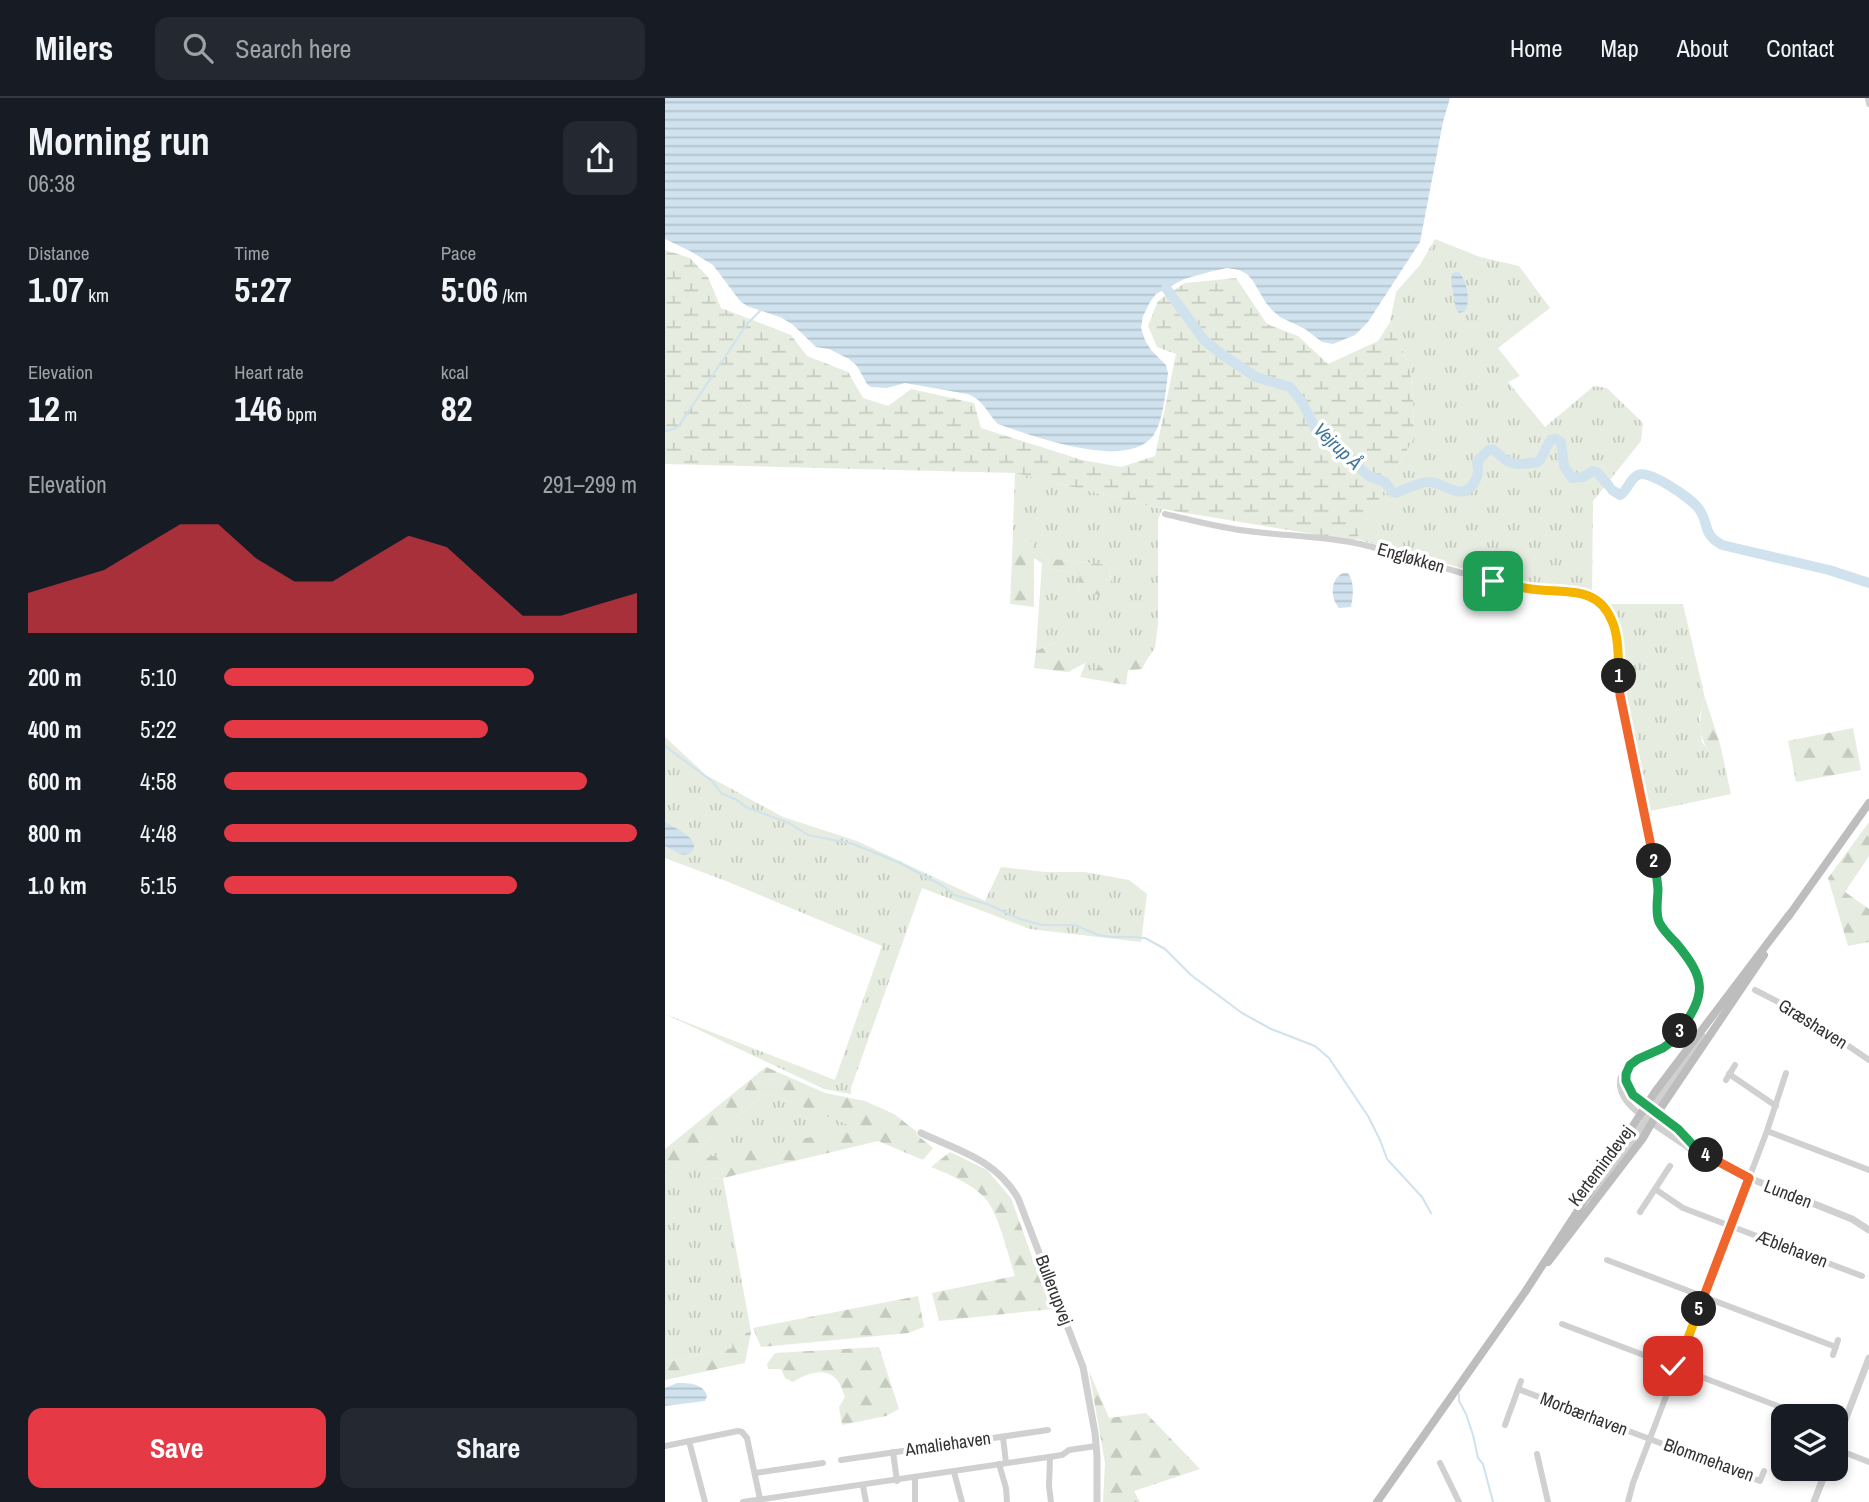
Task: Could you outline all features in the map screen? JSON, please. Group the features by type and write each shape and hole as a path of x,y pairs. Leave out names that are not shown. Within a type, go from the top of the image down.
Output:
{"main road":[{"name":"Kertemindevej","path":"1525,1292 1581,1203 1647,1119 1653,1109 1655,1092 1789,915 1869,803"},
{"name":"Kertemindevej","path":"1377,1502 1525,1292 1577,1224 1653,1109 1727,1011 1789,915"}],"street":[{"path":"1868,98 1869,104"},
{"name":"Engløkken","path":"1165,514 1245,531 1359,544 1493,581 1531,589 1575,592 1597,599 1613,622 1617,643 1620,695 1658,883 1657,914 1660,923 1693,963 1699,993 1691,1016 1679,1033 1663,1048 1630,1065"},
{"name":"Græshaven","path":"1755,990 1788,1006 1869,1060"},
{"path":"1630,1065 1626,1074 1628,1088 1633,1095 1653,1109"},
{"path":"1630,1065 1621,1080 1621,1091 1627,1103 1647,1119"},
{"path":"1735,1065 1728,1077 1776,1106"},
{"path":"1629,1502 1633,1483 1767,1131 1786,1073"},
{"name":"Lunden","path":"1653,1109 1707,1157"},
{"name":"Lunden","path":"1647,1119 1700,1155 1749,1178 1852,1219 1869,1230"},
{"path":"1767,1131 1869,1170"},
{"name":"Bullerupvej","path":"921,1133 986,1163 1004,1179 1018,1198 1078,1353 1091,1409 1096,1446 1097,1502"},
{"path":"1640,1212 1670,1166"},
{"name":"Æblehaven","path":"1655,1189 1683,1208 1854,1269 1863,1276"},
{"path":"1607,1260 1837,1343 1833,1355"},
{"path":"1562,1324 1773,1404"},
{"path":"1848,1415 1869,1358"},
{"name":"Morbærhaven","path":"1505,1425 1521,1381"},
{"name":"Morbærhaven","path":"1518,1389 1650,1439"},
{"name":"Amaliehaven","path":"841,1460 1048,1430"},
{"path":"665,1446 742,1432 747,1438 760,1499"},
{"name":"Amaliehaven","path":"1003,1437 1002,1464 1007,1502"},
{"name":"Blommehaven","path":"1650,1439 1761,1481 1764,1471"},
{"path":"689,1441 705,1502"},
{"name":"Amaliehaven","path":"746,1502 1050,1457 1062,1455 1069,1450 1096,1446"},
{"name":"Amaliehaven","path":"893,1452 897,1480"},
{"path":"1848,1452 1869,1462"},
{"path":"1537,1454 1548,1502"},
{"path":"1050,1457 1051,1502"},
{"path":"755,1473 823,1463"},
{"path":"1440,1463 1459,1502"},
{"name":"Amaliehaven","path":"954,1472 962,1502"},
{"name":"Amaliehaven","path":"915,1478 915,1502"},
{"path":"1814,1502 1821,1481"},
{"path":"863,1486 866,1502"}],"green space":[{"path":"1435,239 1480,257 1519,266 1550,308 1498,348 1520,376 1508,382 1545,427 1594,386 1607,388 1643,423 1641,441 1593,501 1592,593 1498,578 1356,539 1414,438 1410,368 1390,322 1396,292 1420,265"},
{"path":"665,250 690,258 708,277 721,308 791,335 807,356 848,372 863,398 888,406 911,389 974,403 981,428 1082,460 1121,467 1155,456 1176,354 1157,347 1148,326 1158,301 1185,283 1236,278 1267,324 1298,336 1328,364 1378,341 1390,322 1410,368 1414,438 1355,541 1162,509 1015,473 665,464"},
{"path":"1015,473 1162,509 1158,520 1158,624 1155,648 1146,661 1117,660 1080,677 1086,662 1075,659 1055,642 1036,651 1042,563 1052,570 1080,574 1077,590 1123,600 1111,582 1109,565 1044,558 1023,532 1012,558"},
{"path":"1023,531 1044,558 1109,565 1111,582 1125,585 1124,601 1077,590 1080,574 1052,570 1034,558 1034,607 1010,604 1012,558"},
{"path":"1604,604 1683,604 1705,698 1699,718 1702,742 1712,755 1720,744 1731,794 1646,812 1625,718 1619,639 1611,615"},
{"path":"1055,642 1075,659 1087,662 1068,672 1034,668 1036,651"},
{"path":"1117,659 1146,661 1142,669 1128,670 1126,685 1080,677"},
{"path":"1705,698 1720,744 1712,756 1700,728"},
{"path":"1853,728 1861,770 1796,782 1788,741"},
{"path":"665,737 706,775 783,817 857,841 985,901 1001,867 1045,872 1085,872 1129,880 1147,894 1141,942 1030,929 922,888 851,1094 824,1089 665,1014 835,1080 882,946 665,858"},
{"path":"1869,822 1869,856 1845,892 1869,909 1869,942 1848,946 1828,878"},
{"path":"766,1067 825,1093 865,1101 894,1114 933,1148 923,1160 878,1141 723,1178 707,1179 704,1158 857,1128 766,1093 665,1176 665,1149"},
{"path":"766,1093 858,1128 707,1179 723,1178 751,1332 730,1336 734,1348 665,1362 665,1176"},
{"path":"950,1152 987,1170 1011,1198 1051,1309 939,1321 932,1293 1015,1276 999,1224 985,1198 967,1184 931,1167"},
{"path":"918,1296 924,1327 908,1333 761,1347 753,1328"},
{"path":"751,1332 745,1363 665,1380 665,1362 733,1348 729,1336"},
{"path":"879,1347 899,1409 886,1416 842,1425 839,1407 845,1397 837,1380 821,1372 793,1382 785,1378 781,1369 768,1369 767,1364 775,1353"},
{"path":"1089,1371 1109,1418 1146,1413 1200,1469 1134,1491 1140,1502 1103,1502 1105,1463"}],"water":[{"path":"665,98 1450,98 1420,242 1368,322 1355,335 1333,344 1322,342 1305,329 1280,317 1266,303 1247,274 1239,270 1227,268 1184,279 1156,294 1143,316 1141,328 1145,340 1166,365 1168,373 1156,430 1153,436 1140,446 1122,451 1101,451 1055,442 998,424 981,403 967,394 905,383 887,388 871,387 849,359 829,349 816,347 792,324 740,301 713,265 665,239"},
{"path":"1459,272 1468,296 1465,311 1459,313 1451,281 1452,273"},
{"path":"1343,573 1348,573 1353,585 1351,607 1339,608 1333,589 1336,580"},
{"path":"665,822 693,841 691,852 685,855 665,846"},
{"path":"677,1383 699,1386 707,1396 705,1401 665,1406 665,1388"}],"waterway":[{"name":"Vejrup Å","path":"1166,288 1204,340 1256,377 1290,387 1302,402 1317,432 1336,443 1369,476 1385,482 1392,492 1428,482 1460,492 1466,491 1477,477 1477,463 1489,450 1512,463 1535,463 1540,460 1551,440 1556,439 1561,442 1564,466 1572,478 1583,477 1593,471 1609,486"},
{"path":"665,431 680,424 747,324 760,311"},
{"name":"Vejrup Å","path":"1612,490 1620,495 1638,475 1651,476 1695,504 1702,514 1708,532 1722,545 1829,570 1869,583"},
{"path":"665,746 713,782 721,793 746,807 789,823 808,835 853,844 900,863 943,886 954,895 987,904 1020,919 1042,925 1075,925 1098,935 1145,938 1165,949 1191,975 1242,1013 1271,1029 1315,1046 1329,1058 1368,1116 1387,1159 1422,1197 1431,1213"},
{"path":"1459,1394 1459,1401 1466,1414 1478,1458 1483,1464 1493,1502"}],"route":[{"path":"1493,581 1531,589 1586,595 1597,599 1613,622 1620,695 1658,883 1657,914 1660,923 1693,963 1698,975 1699,993 1691,1016 1679,1033 1663,1048 1630,1065 1626,1081 1633,1095 1664,1116 1707,1157 1749,1178 1677,1367 1673,1366"}]}
